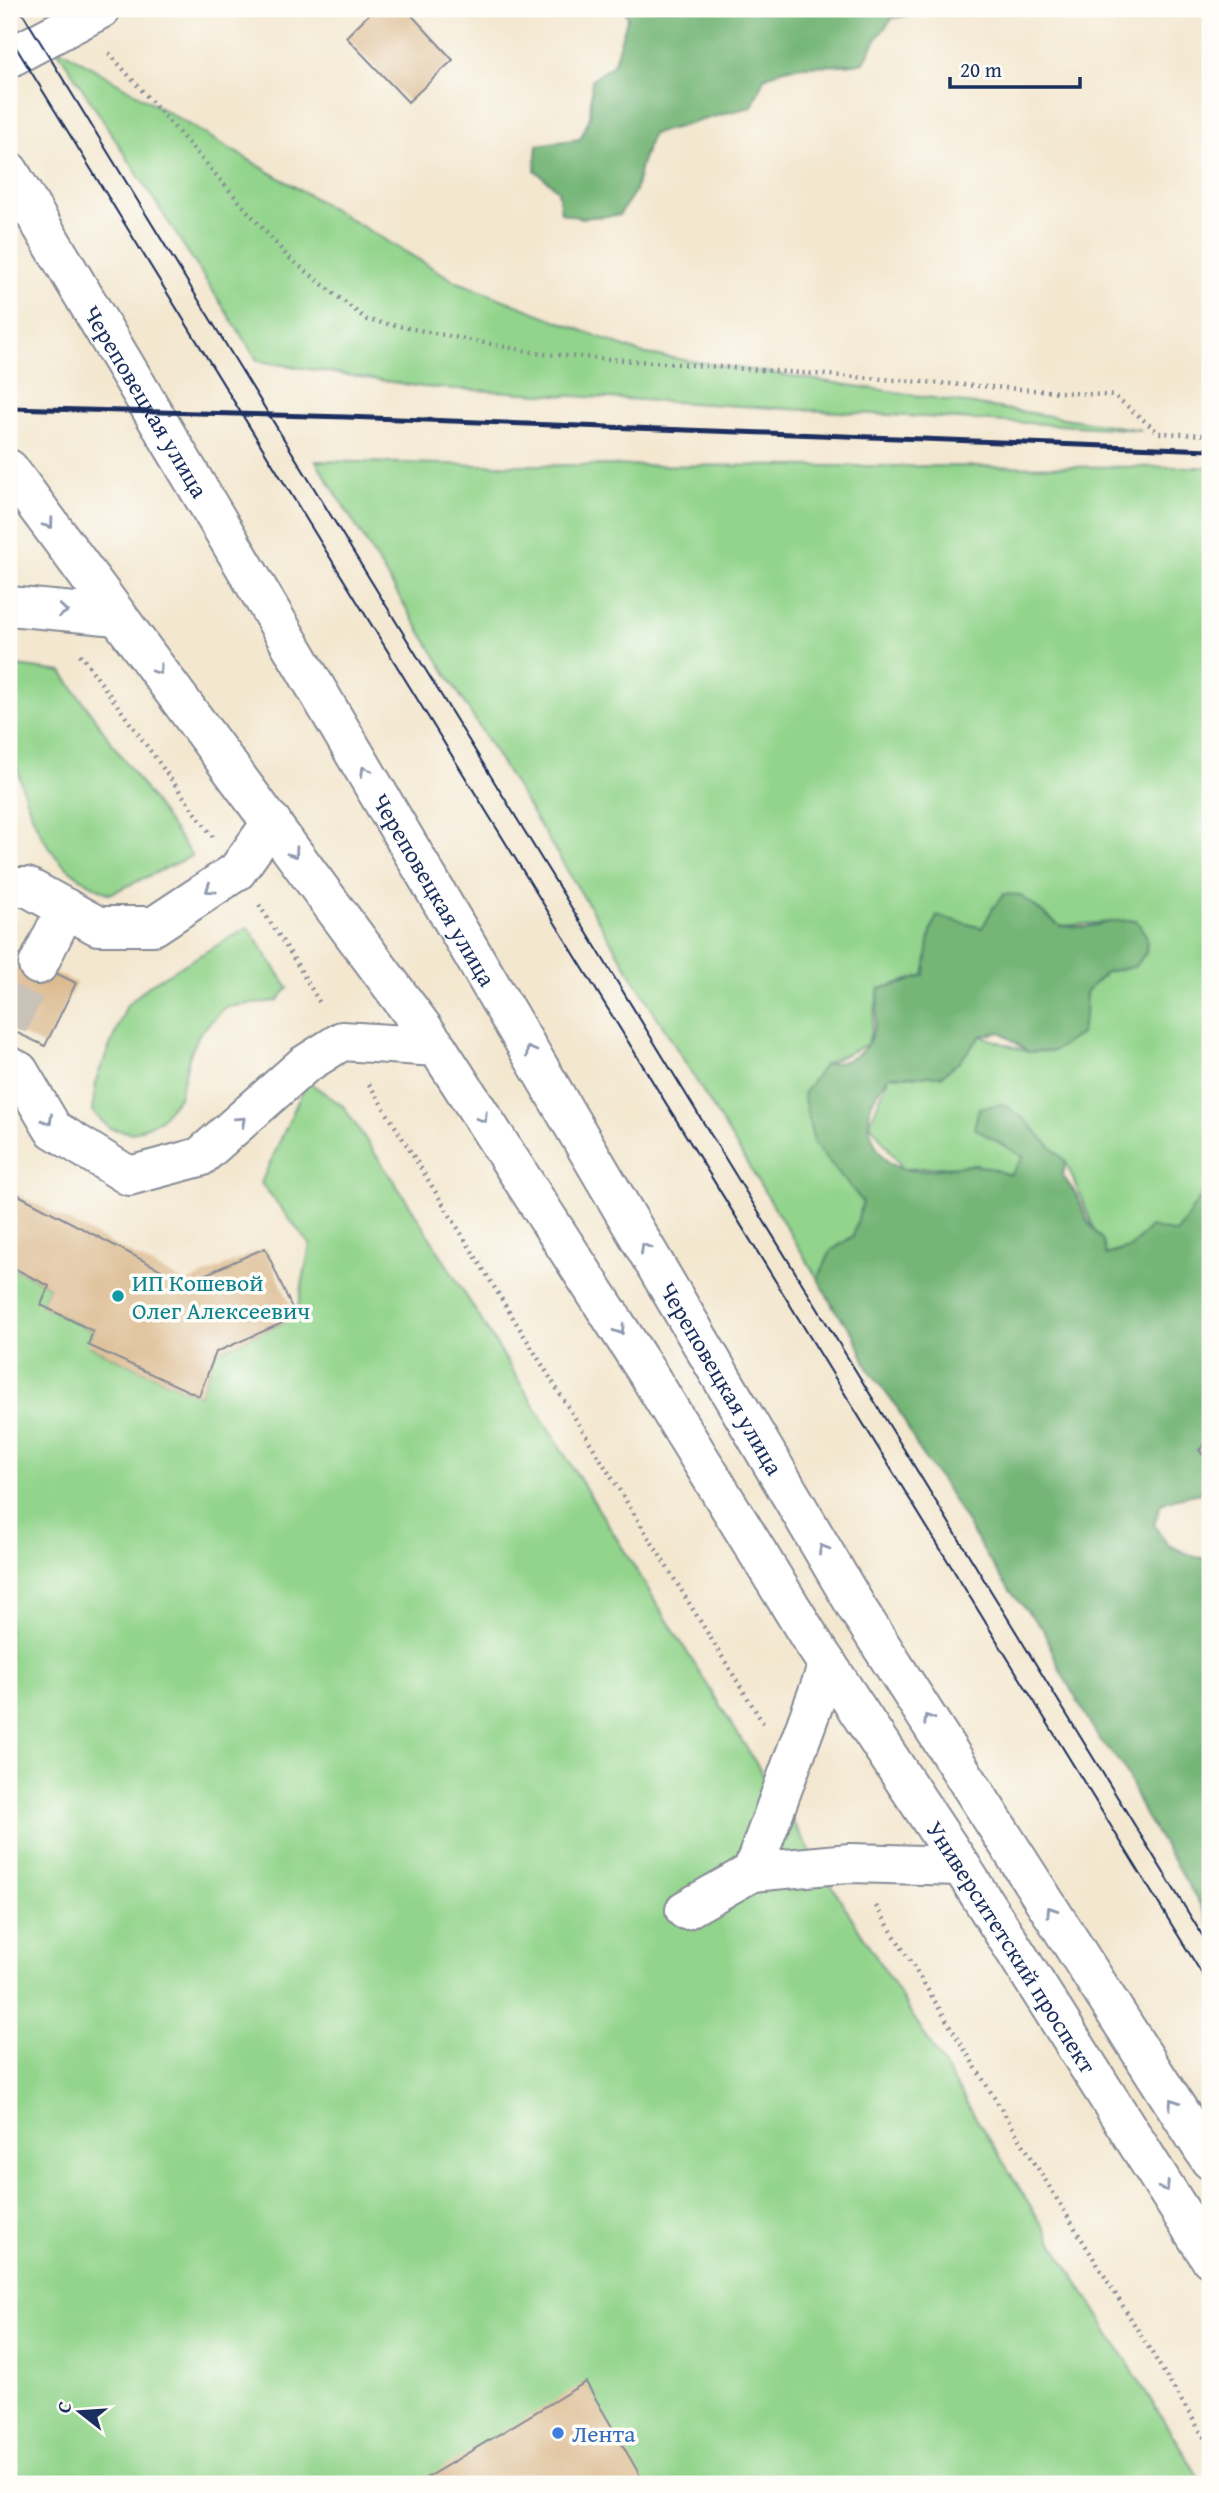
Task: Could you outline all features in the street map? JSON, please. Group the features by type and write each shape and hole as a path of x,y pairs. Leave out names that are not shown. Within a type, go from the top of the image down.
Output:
{"main road":[{"path":"9,58 91,14"},
{"name":"Череповецкая улица","path":"9,171 857,1608 1210,2160"},
{"path":"9,469 437,1047 648,1374 819,1652 752,1871"},
{"path":"9,606 117,616"},
{"path":"9,887 27,887 98,926 154,926 237,871 272,822"},
{"path":"38,965 66,908"},
{"path":"9,1066 19,1071 53,1129 129,1175 200,1157 304,1065 342,1041 437,1047"},
{"name":"Университетский проспект","path":"819,1652 961,1867 1210,2258"},
{"path":"685,1910 752,1871 850,1863 961,1867"}],"path":[{"path":"91,14 287,256 367,320 542,354 1115,396 1159,433 1210,435"},
{"path":"80,654 237,871 292,954 342,1041 770,1733"},
{"path":"850,1863 1210,2447"}],"green space":[{"path":"624,9 934,9 893,18 877,38 864,62 782,70 764,78 752,107 652,134 635,191 619,215 580,218 561,213 558,190 535,170 537,145 580,139 590,117 592,79 613,65 628,17"},
{"path":"55,46 455,281 640,353 1142,430 423,387 258,361"},
{"path":"316,461 483,465 1210,467 1210,1186 1176,1233 1105,1255 1066,1162 1024,1157 1010,1175 976,1165 903,1169 870,1123 889,1076 941,1076 981,1036 1028,1052 1106,972 1136,920 1060,926 1020,895 982,928 937,916 924,975 879,989 868,1044 825,1064 863,1202 853,1236 831,1251 818,1279"},
{"path":"9,665 62,672 192,856 110,894 90,884 61,862 50,849 33,818 21,782 8,721"},
{"path":"1004,894 1020,895 1060,926 1086,927 1136,920 1147,937 1146,953 1134,967 1106,972 1086,992 1085,1016 1080,1034 1054,1051 1028,1052 1001,1032 981,1036 959,1062 941,1076 889,1076 870,1108 870,1129 885,1159 903,1169 973,1165 1010,1175 1023,1157 974,1128 979,1108 1003,1104 1023,1118 1066,1162 1062,1175 1076,1194 1088,1222 1103,1241 1106,1255 1130,1248 1150,1227 1176,1233 1210,1185 1210,1439 1199,1450 1210,1463 1210,1490 1161,1504 1154,1525 1168,1545 1195,1557 1210,1559 1210,1925 1145,1815 1123,1766 1099,1739 1061,1672 1043,1629 1010,1591 987,1557 946,1488 920,1452 898,1409 869,1370 854,1334 835,1310 818,1279 831,1251 853,1236 863,1202 814,1144 803,1094 825,1064 841,1062 863,1050 874,1030 879,989 924,975 930,937 937,916 982,928"},
{"path":"248,927 288,988 277,1001 225,1007 199,1034 190,1054 179,1097 160,1120 133,1133 109,1128 92,1111 97,1077 127,1005 151,984"},
{"path":"307,1081 343,1106 411,1207 1203,2484 9,2484 9,1279 14,1268 49,1286 41,1305 93,1331 89,1346 199,1396 216,1352 296,1317 310,1245 261,1183"}],"building":[{"path":"374,9 406,9 453,60 408,102 346,37"},
{"path":"9,950 76,983 45,1046 9,1029"},
{"name":"ИП Кошевой Олег Алексеевич","path":"9,1190 186,1283 265,1248 296,1317 216,1352 199,1396 88,1345 93,1331 41,1305 49,1286 14,1268 9,1279"},
{"path":"1210,1439 1210,1463 1199,1450"},
{"name":"Лента","path":"586,2382 645,2484 416,2484"}],"tunnel":[{"path":"9,1024 38,965"}],"tram line":[{"path":"20,9 1210,1948"},
{"path":"9,36 1210,1987"}],"railway":[{"path":"9,408 346,417 1210,450"}],"place":[{"name":"ИП Кошевой Олег Алексеевич","path":"118,1296"},
{"name":"Лента","path":"558,2433"}]}
